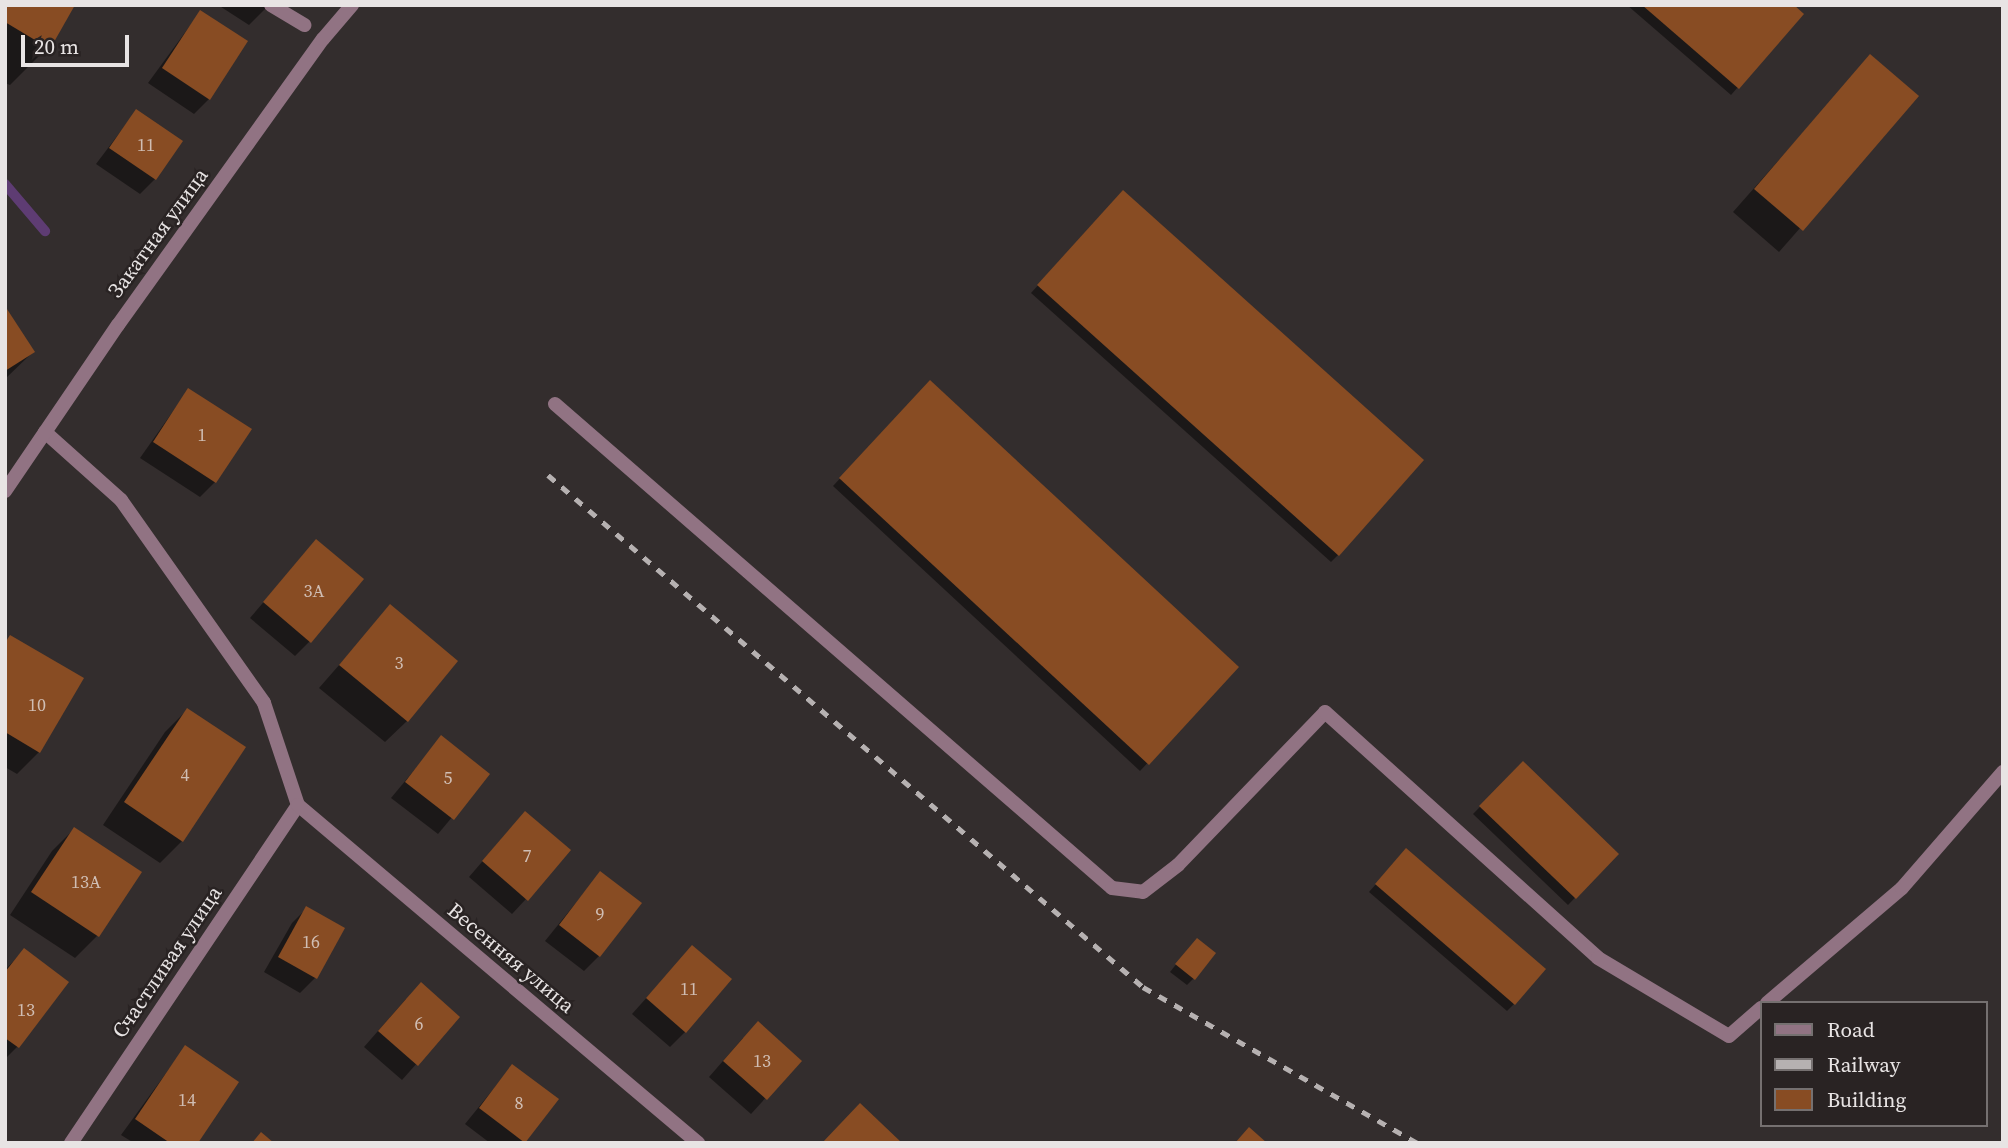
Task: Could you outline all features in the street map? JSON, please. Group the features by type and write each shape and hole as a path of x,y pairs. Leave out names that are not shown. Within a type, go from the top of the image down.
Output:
{"street":[{"path":"271,5 304,25"},
{"name":"Закатная улица","path":"6,487 323,39 352,5"},
{"path":"555,404 1112,888 1143,892 1178,865 1325,712 1598,958 1729,1036 1759,1010"},
{"path":"45,432 121,500 264,703 298,805"},
{"path":"1769,1001 1902,888 2003,772"},
{"name":"Счастливая улица","path":"71,1143 298,805"},
{"name":"Весенняя улица","path":"298,805 698,1143"}],"building":[{"path":"5,5 75,5 50,49 5,22"},
{"path":"1642,5 1794,5 1804,14 1739,89"},
{"path":"200,10 248,41 210,100 162,68"},
{"path":"1870,54 1919,96 1803,231 1754,189"},
{"path":"136,109 183,141 156,180 109,148"},
{"path":"1123,190 1424,460 1339,556 1037,285"},
{"path":"5,306 35,352 5,371"},
{"path":"930,380 1239,667 1149,765 839,478"},
{"path":"188,388 252,429 216,483 153,442"},
{"path":"316,539 364,579 311,643 263,602"},
{"path":"390,604 458,661 408,722 339,665"},
{"path":"10,635 84,678 40,753 5,732 5,643"},
{"path":"187,708 246,747 183,842 124,802"},
{"path":"441,735 490,774 454,820 405,782"},
{"path":"1523,761 1619,854 1576,899 1479,806"},
{"path":"525,811 571,850 528,901 482,861"},
{"path":"74,827 142,872 99,937 31,892"},
{"path":"1406,848 1546,969 1515,1005 1375,884"},
{"path":"600,871 642,903 600,957 559,925"},
{"path":"306,906 345,928 317,979 278,957"},
{"path":"1197,938 1216,953 1195,980 1175,964"},
{"path":"692,945 732,979 686,1033 646,998"},
{"path":"24,948 69,982 19,1048 5,1038 5,972"},
{"path":"421,982 460,1017 418,1066 378,1031"},
{"path":"758,1021 802,1061 767,1100 723,1061"},
{"path":"185,1045 239,1082 198,1143 170,1143 135,1119"},
{"path":"512,1064 559,1099 525,1143 479,1108"},
{"path":"860,1103 902,1143 822,1143"},
{"path":"1249,1127 1267,1143 1235,1143"},
{"path":"261,1132 274,1143 252,1143"}],"waterway":[{"path":"5,184 45,231"}],"railway":[{"path":"548,475 1143,987 1418,1143"}]}
